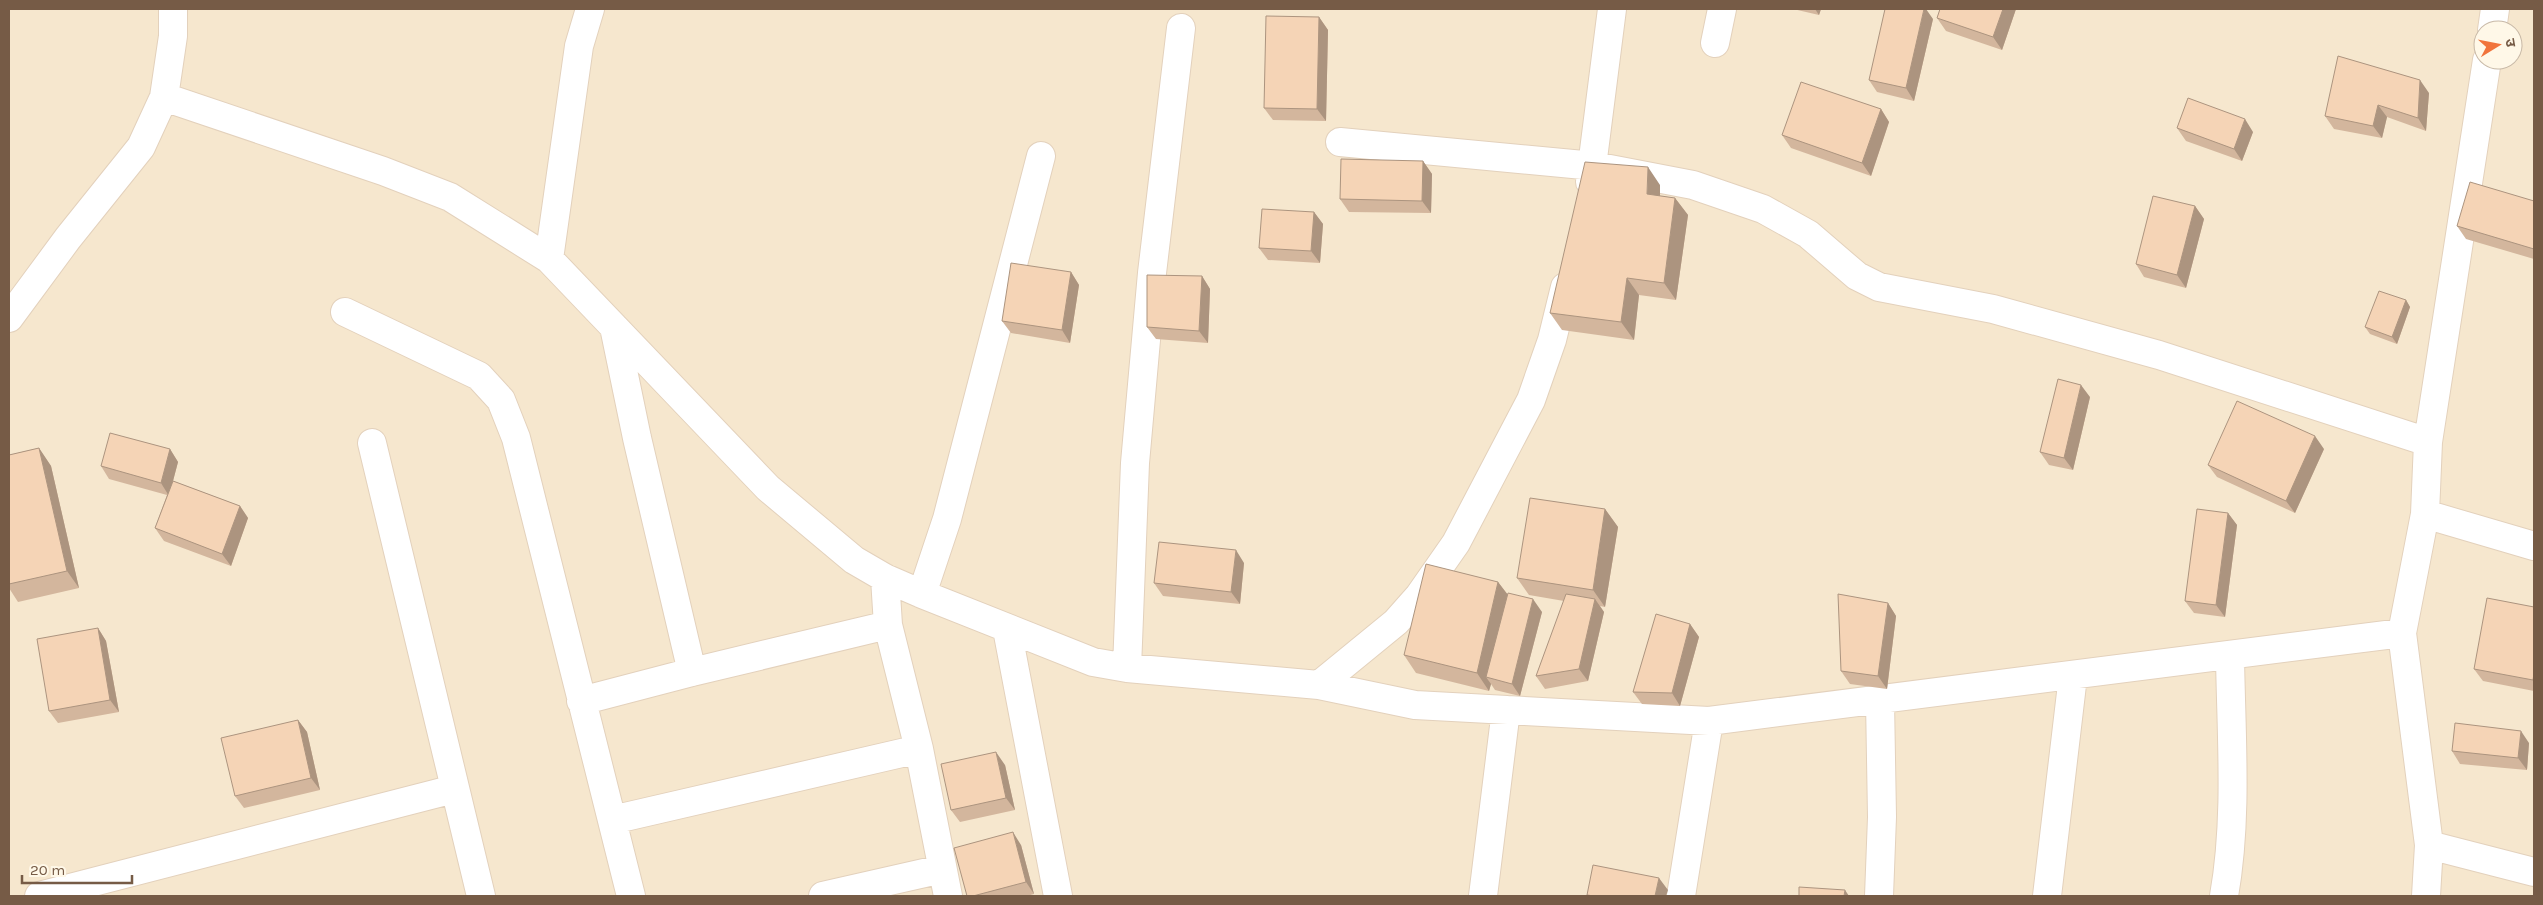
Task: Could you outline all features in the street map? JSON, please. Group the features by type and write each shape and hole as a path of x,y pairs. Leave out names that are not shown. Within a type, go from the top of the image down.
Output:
{"street":[{"path":"9,318 68,238 141,147 164,98 173,36 173,9"},
{"path":"550,259 579,46 590,9"},
{"path":"1585,204 1594,166 1612,9"},
{"path":"1715,43 1722,9"},
{"path":"1127,668 1135,462 1152,273 1181,28"},
{"path":"2426,896 2429,845 2402,633 2425,514 2428,442 2485,70"},
{"path":"164,98 383,171 450,197 550,259 768,488 854,560 885,578 922,594 1093,662 1127,668 1319,685 1415,705 1709,720 2073,676 2402,633"},
{"path":"1340,142 1594,166 1693,185 1763,209 1808,234 1857,276 1880,287 1992,309 2160,355 2428,442"},
{"path":"922,594 946,519 1041,156"},
{"path":"1319,685 1396,622 1419,596 1456,543 1532,400 1552,340 1571,262"},
{"path":"345,312 479,376 501,400 516,438 631,896"},
{"path":"614,326 637,438 692,672"},
{"path":"372,444 481,896"},
{"path":"2425,514 2534,546"},
{"path":"885,578 888,625 919,749 948,896"},
{"path":"581,701 888,625"},
{"path":"1007,629 1058,896"},
{"path":"2224,896 2229,871 2232,800 2230,654"},
{"path":"2047,896 2073,676"},
{"path":"1879,896 1882,817 1880,700"},
{"path":"1483,896 1506,710"},
{"path":"1681,896 1709,720"},
{"path":"612,820 919,749"},
{"path":"39,896 122,885 454,789"},
{"path":"2429,845 2534,872"},
{"path":"826,896 942,869"}],"shaded area":[{"path":"9,9 2534,9 2534,896 9,896"}],"building":[{"path":"1885,9 1924,9 1906,88 1869,80"},
{"path":"1940,9 2003,9 1993,37 1937,18"},
{"path":"1266,16 1319,17 1317,109 1264,108"},
{"path":"2338,56 2420,80 2418,118 2378,105 2373,126 2325,116"},
{"path":"1801,82 1881,109 1862,163 1782,135"},
{"path":"2188,98 2245,119 2234,149 2177,128"},
{"path":"1341,159 1423,161 1422,201 1340,199"},
{"path":"1585,162 1648,167 1647,194 1675,198 1664,283 1627,278 1621,322 1550,313"},
{"path":"2470,182 2534,201 2534,249 2457,226"},
{"path":"2153,196 2195,206 2177,275 2136,264"},
{"path":"1262,209 1314,212 1311,251 1259,248"},
{"path":"1011,263 1071,272 1062,330 1002,321"},
{"path":"1147,275 1202,276 1199,331 1147,327"},
{"path":"2379,291 2406,300 2392,337 2365,327"},
{"path":"2058,379 2081,385 2064,458 2040,452"},
{"path":"2237,401 2315,436 2286,501 2208,465"},
{"path":"110,433 170,449 161,483 101,466"},
{"path":"39,448 67,571 9,584 9,455"},
{"path":"173,481 240,506 222,554 155,528"},
{"path":"1530,498 1605,509 1593,590 1517,578"},
{"path":"2197,509 2228,513 2216,605 2185,601"},
{"path":"1159,542 1236,550 1231,592 1154,583"},
{"path":"1426,564 1498,582 1477,673 1404,655"},
{"path":"1508,593 1533,599 1512,684 1486,677"},
{"path":"1566,594 1595,599 1579,669 1536,676"},
{"path":"1838,594 1888,603 1878,676 1841,671"},
{"path":"2487,598 2534,607 2533,680 2474,669"},
{"path":"1656,614 1690,624 1672,693 1633,692"},
{"path":"98,628 110,700 49,711 37,639"},
{"path":"298,720 311,778 235,796 221,738"},
{"path":"2455,723 2521,731 2518,758 2452,751"},
{"path":"996,752 1006,798 951,810 941,764"},
{"path":"1013,832 1026,882 967,896 954,848"},
{"path":"1593,865 1659,878 1655,896 1587,895"},
{"path":"1799,887 1845,890 1844,896 1799,896"}]}
